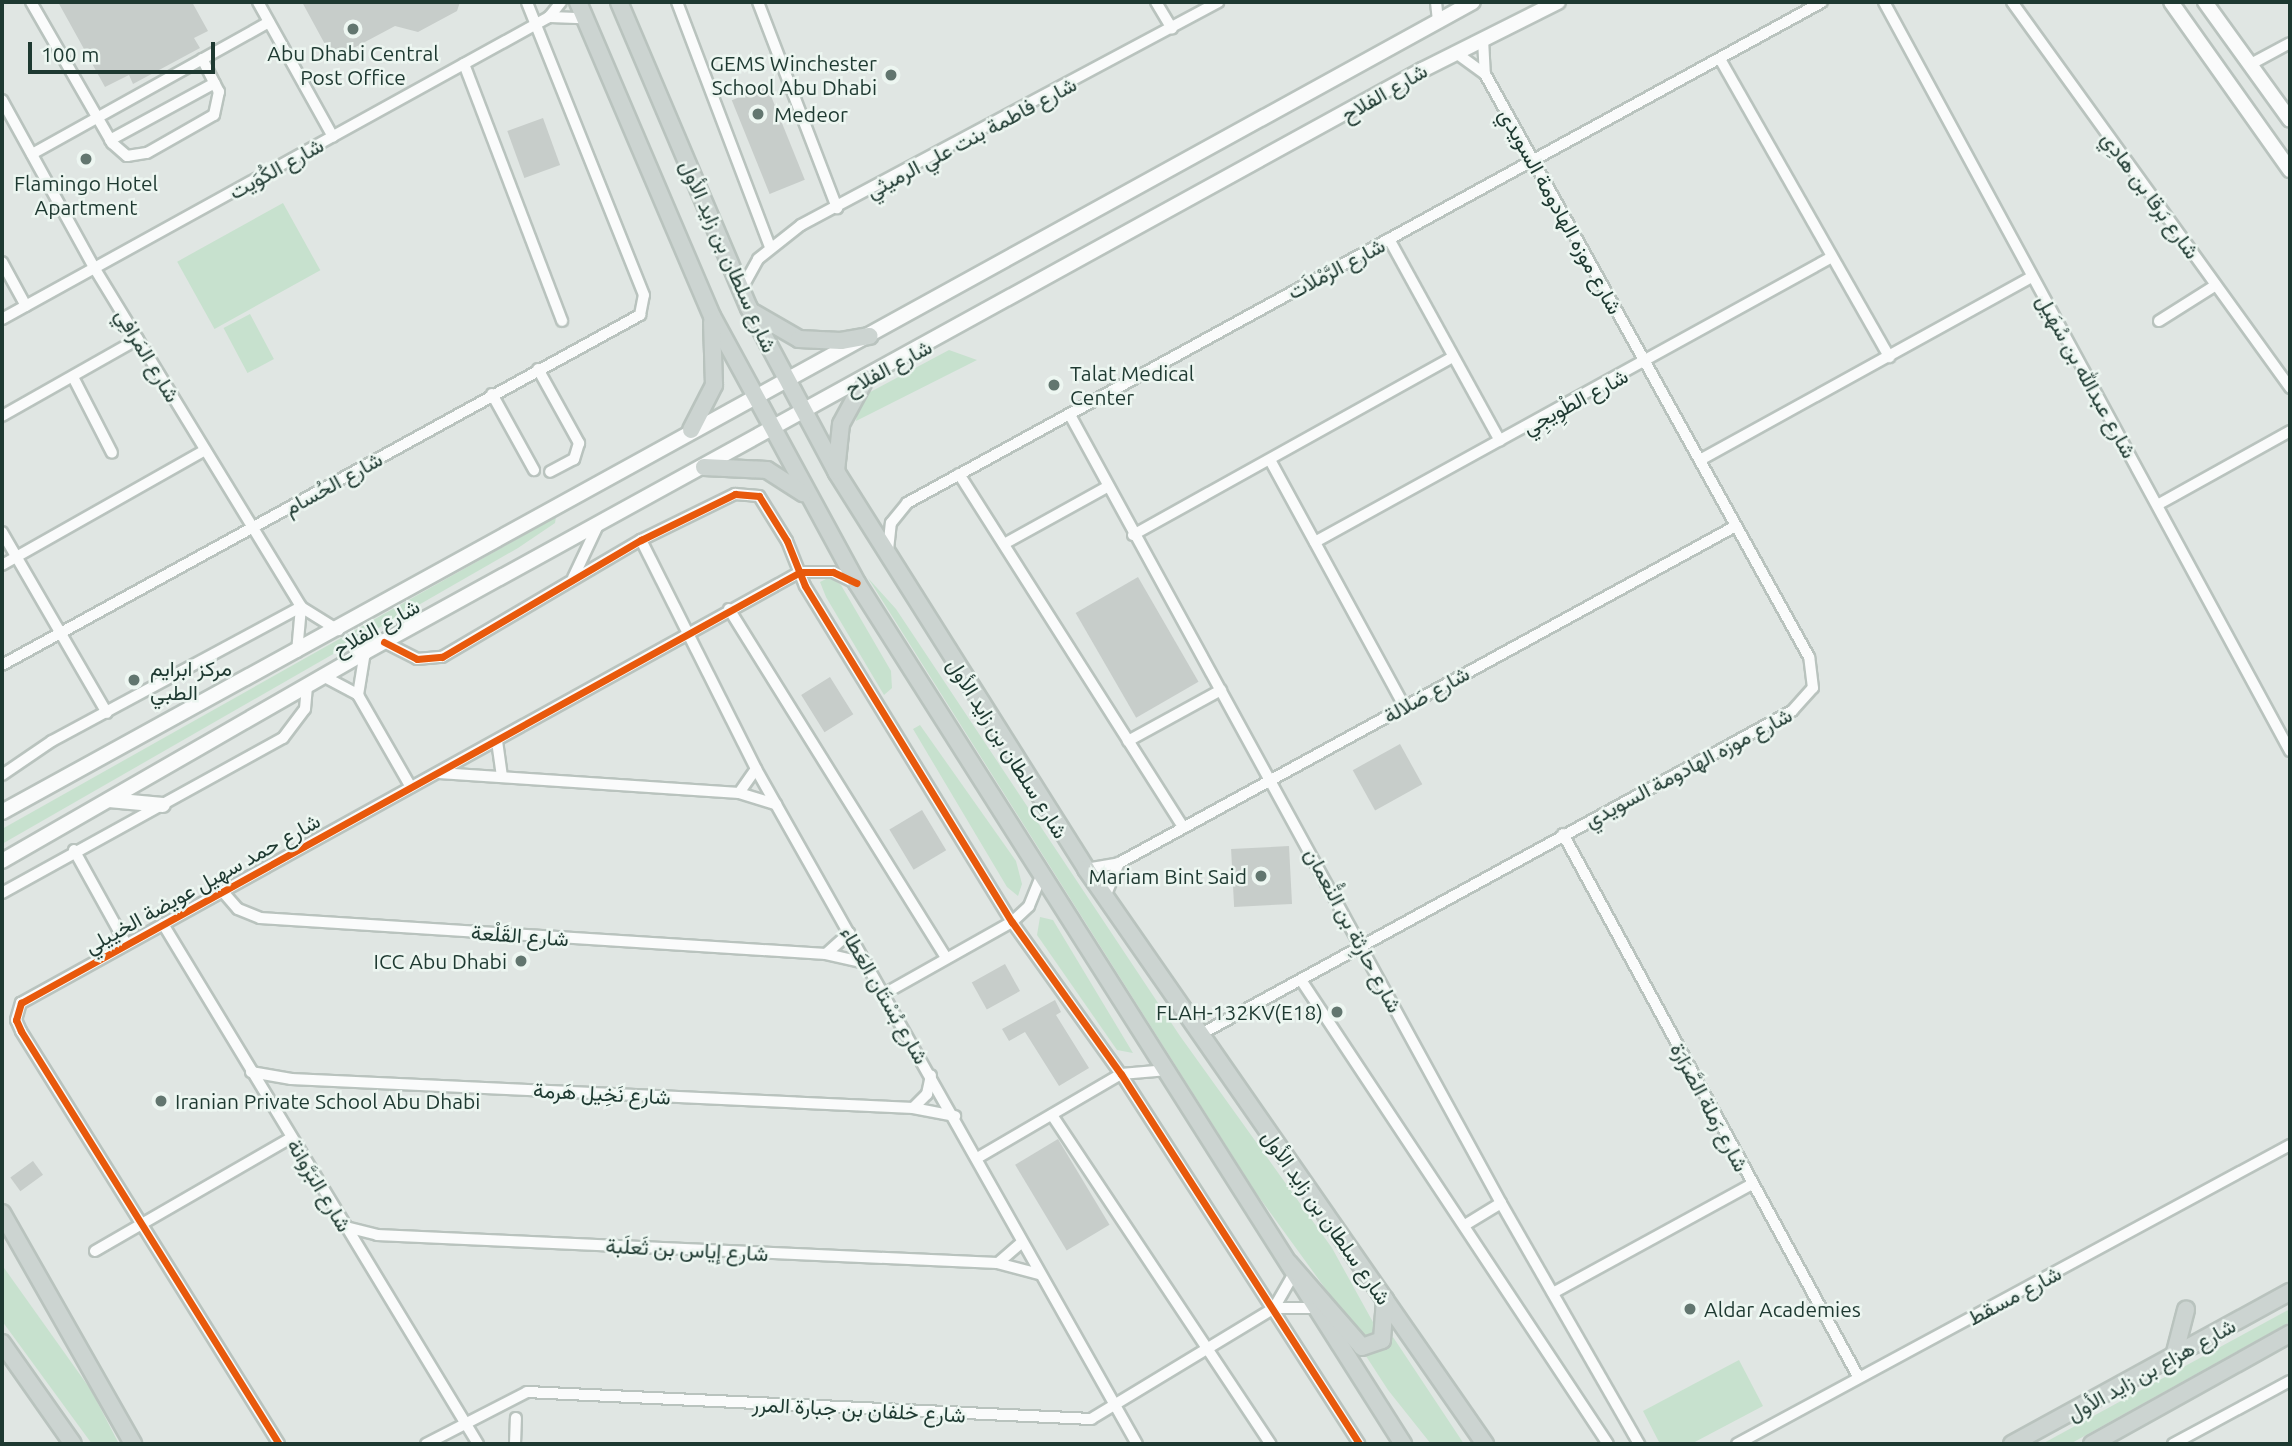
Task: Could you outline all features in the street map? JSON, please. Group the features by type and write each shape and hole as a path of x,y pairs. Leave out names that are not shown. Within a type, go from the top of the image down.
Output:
{"main road":[{"name":"شارع سلطان بن زايد الأول","path":"578,2 712,316 753,397 857,583 1169,1070 1292,1277 1404,1442"},
{"name":"شارع الفلاح","path":"2,862 307,684 1456,53 1558,2"},
{"path":"2171,2 2290,170"},
{"path":"2205,2 2290,120"},
{"name":"شارع الفلاح","path":"2,812 338,630 691,430 870,336 1466,3"},
{"name":"شارع سلطان بن زايد الأول","path":"621,4 749,308 836,473 1086,869 1485,1444"},
{"path":"749,308 799,339 870,336"},
{"path":"691,430 714,385 712,316"},
{"path":"836,473 841,424 866,377"},
{"path":"704,467 766,470 810,499"},
{"path":"109,800 163,805"},
{"path":"2,1213 133,1444"},
{"path":"1281,1258 1302,1273 1362,1347 1382,1340 1385,1299"},
{"name":"شارع هزاع بن زايد الأول","path":"2012,1444 2290,1292"},
{"path":"2174,1356 2186,1310"},
{"name":"شارع هزاع بن زايد الأول","path":"2092,1444 2290,1335"},
{"path":"2,1343 73,1444"}],"street":[{"path":"32,2 97,119 110,140 127,156 147,153 214,115 221,98 202,59"},
{"path":"258,2 333,136"},
{"path":"527,2 536,24"},
{"name":"شارع الكُوَيت","path":"2,319 549,17 561,2"},
{"path":"677,2 770,247"},
{"path":"758,2 837,208"},
{"path":"1156,2 1172,29"},
{"name":"شارع فاطمة بنت علي الرميثي","path":"741,290 770,247 1218,2"},
{"path":"1436,2 1438,20"},
{"name":"شارع الرَّمْلاَت","path":"890,561 888,535 898,512 959,474 1534,162 1822,2"},
{"name":"شارع عبدالله بن سُهَيل","path":"1884,2 2032,277 2159,504 2290,751"},
{"name":"شارع بَرقا بن هادِي","path":"2012,2 2290,388"},
{"name":"شارع الكُوَيت","path":"549,17 584,18"},
{"path":"32,154 269,22"},
{"name":"شارع الحُسام","path":"2,665 492,394 636,320 644,309 642,289 536,24"},
{"name":"شارع موزه الهادومة السويدي","path":"1483,39 1485,75"},
{"path":"2250,64 2290,43"},
{"name":"شارع موزه الهادومة السويدي","path":"1201,1034 1809,698 1813,667 1734,527 1647,363 1485,75 1456,53"},
{"path":"1720,59 1889,357"},
{"path":"464,64 562,321"},
{"path":"110,140 215,83"},
{"name":"شارع المَرافِي","path":"2,100 95,269 301,607 338,630"},
{"path":"1389,239 1500,442"},
{"name":"شارع الطْوِيجِي","path":"1315,542 1647,363 1832,257"},
{"path":"2,262 26,306"},
{"path":"1700,460 2032,277"},
{"path":"2159,321 2216,285"},
{"path":"2,416 138,339"},
{"path":"1133,535 1453,356"},
{"path":"538,369 579,449 574,459 550,472"},
{"path":"73,377 112,453"},
{"path":"492,394 534,470"},
{"name":"شارع حارِثة بن النُّعمان","path":"1070,415 1133,535 1363,945 1501,1203 1639,1444"},
{"path":"2159,504 2290,431"},
{"path":"2,565 205,450"},
{"path":"1270,460 1404,706"},
{"path":"959,474 1183,827"},
{"path":"1004,544 1107,487"},
{"path":"384,642 417,659 443,657 572,578 735,494 752,493 766,502 800,572 1012,922 1121,1074 1359,1444"},
{"path":"572,578 598,524"},
{"name":"شارع صَلالة","path":"1086,869 1119,863 1734,527"},
{"path":"2,531 107,713"},
{"name":"شارع بُسْتَان العَطاء","path":"642,540 690,629 756,769 979,1157 1039,1274 1137,1444"},
{"name":"شارع حمد سهيل عويضة الخييلي","path":"279,1444 16,1020 26,999 497,741 690,629 800,572 833,572 857,583"},
{"path":"296,652 301,607"},
{"path":"3,772 52,741 301,607"},
{"path":"729,609 946,958"},
{"path":"358,695 365,652"},
{"path":"323,676 358,695 411,787"},
{"path":"2,892 74,850 163,805 283,738 300,720 307,684"},
{"path":"1128,741 1222,690"},
{"path":"497,741 495,756 502,777"},
{"path":"739,793 756,769"},
{"path":"438,773 739,793 776,804"},
{"name":"شارع رَملة الصَّرَارَة","path":"1563,834 1859,1378"},
{"name":"شارع حمد سهيل عويضة الخييلي","path":"74,850 126,944"},
{"path":"1105,897 1119,863"},
{"path":"884,994 1012,922 1029,906 1042,873"},
{"name":"شارع القَلْعة","path":"224,892 238,909 260,918 826,954 866,963"},
{"name":"شارع البَرَّوانة","path":"163,924 478,1444"},
{"path":"826,954 849,933"},
{"path":"1301,981 1608,1444"},
{"path":"979,1157 1121,1074 1169,1070"},
{"name":"شارع نَخِيل هَرمة","path":"251,1072 291,1079 913,1108 955,1116"},
{"path":"913,1108 927,1094 931,1075"},
{"path":"267,1098 276,1085 291,1079"},
{"path":"1052,1115 1271,1444"},
{"path":"95,1251 291,1138"},
{"name":"شارع مسقط","path":"1737,1444 2290,1145"},
{"path":"1553,1293 1752,1184"},
{"path":"1465,1225 1501,1203"},
{"name":"شارع إياس بن ثَعلَبة","path":"346,1227 377,1235 997,1263 1039,1274"},
{"path":"362,1253 377,1235"},
{"path":"997,1263 1022,1242"},
{"name":"شارع خلفان بن جبارة المرر","path":"426,1444 464,1421 527,1392 1082,1420 1117,1408 1273,1310 1292,1277"},
{"path":"1273,1310 1312,1308"},
{"path":"2173,1444 2290,1381"},
{"path":"515,1444 516,1418"}],"green space":[{"path":"283,203 320,270 215,329 177,262"},
{"path":"250,314 274,359 247,373 224,328"},
{"path":"949,350 977,360 856,421 859,398"},
{"path":"556,517 555,523 518,548 2,844 2,829"},
{"path":"830,577 841,585 891,671 892,688 884,695 826,597 820,582"},
{"path":"868,578 896,609 1180,1036 1332,1248 1379,1333 1364,1339 1359,1335 1256,1193"},
{"path":"920,725 1016,861 1022,884 1018,896 1007,887 913,729"},
{"path":"1040,917 1053,920 1133,1053 1117,1050 1037,935"},
{"path":"2,1265 91,1390 119,1444 92,1444 2,1321"},
{"path":"2290,1309 2290,1322 2070,1444 2042,1444"},
{"path":"1393,1337 1464,1444 1431,1444 1388,1390 1364,1353 1380,1350"},
{"path":"1739,1360 1763,1406 1691,1444 1660,1444 1643,1411"}],"building":[{"path":"58,2 192,2 208,31 194,38 200,48 133,84 129,75 105,87"},
{"name":"Abu Dhabi Central Post Office","path":"302,2 460,2 457,11 418,32 395,26 333,59"},
{"name":"Medeor","path":"767,86 805,180 770,194 732,100"},
{"path":"543,118 560,165 524,178 507,131"},
{"path":"1138,577 1198,682 1136,718 1076,613"},
{"path":"830,677 853,714 824,732 801,695"},
{"path":"1400,744 1422,784 1375,810 1353,770"},
{"path":"922,810 946,850 914,870 889,830"},
{"name":"Mariam Bint Said","path":"1289,846 1292,904 1234,907 1231,849"},
{"path":"1005,964 1020,991 987,1010 972,982"},
{"path":"1055,1000 1061,1012 1056,1015 1089,1068 1059,1086 1025,1032 1009,1041 1002,1029"},
{"path":"1058,1139 1110,1225 1067,1250 1015,1165"},
{"path":"33,1161 43,1175 20,1191 10,1177"}],"cycle path":[{"path":"384,642 417,659 442,657 641,540 735,494 759,496 787,541 805,586 1012,922 1121,1074 1359,1444"},
{"path":"279,1444 21,1031 16,1020 21,1003 800,572 833,572 857,583"}],"place":[{"name":"Abu Dhabi Central Post Office","path":"353,29"},
{"name":"GEMS Winchester School Abu Dhabi","path":"891,75"},
{"name":"Medeor","path":"758,114"},
{"name":"Flamingo Hotel Apartment","path":"86,159"},
{"name":"Talat Medical Center","path":"1054,385"},
{"name":"مركز ابرايم الطبي","path":"134,680"},
{"name":"Mariam Bint Said","path":"1261,876"},
{"name":"ICC Abu Dhabi","path":"521,961"},
{"name":"FLAH-132KV(E18)","path":"1337,1012"},
{"name":"Iranian Private School Abu Dhabi","path":"161,1101"},
{"name":"Aldar Academies","path":"1690,1309"}]}
